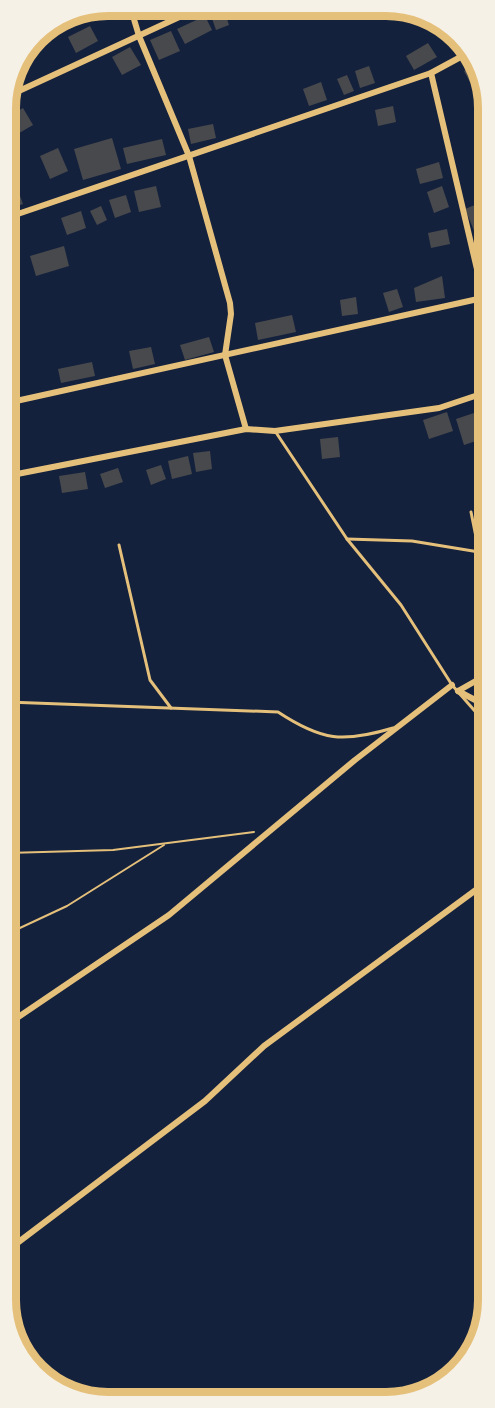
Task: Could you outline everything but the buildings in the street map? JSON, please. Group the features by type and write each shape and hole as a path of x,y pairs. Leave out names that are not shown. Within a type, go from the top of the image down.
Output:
{"street":[{"path":"133,16 139,36 189,156 230,303 231,314 225,356 246,429"},
{"path":"19,91 182,16"},
{"path":"17,214 431,73 461,56"},
{"path":"431,73 478,269"},
{"path":"17,401 478,300"},
{"path":"17,474 246,429 275,431 439,408 478,395"},
{"path":"458,692 478,680"},
{"path":"16,1018 169,915 398,726 452,685"},
{"path":"458,692 478,701"},
{"path":"16,1244 205,1101 264,1046 478,888"}],"lane":[{"path":"275,431 347,539 401,605 452,685 478,715"},
{"path":"471,512 478,547"},
{"path":"347,539 412,541 478,552"},
{"path":"119,545 150,680 171,708"},
{"path":"16,702 278,712 300,727 329,738 367,736 398,726"}],"path":[{"path":"16,853 113,850 271,830"},
{"path":"16,930 67,906 166,843"}]}
